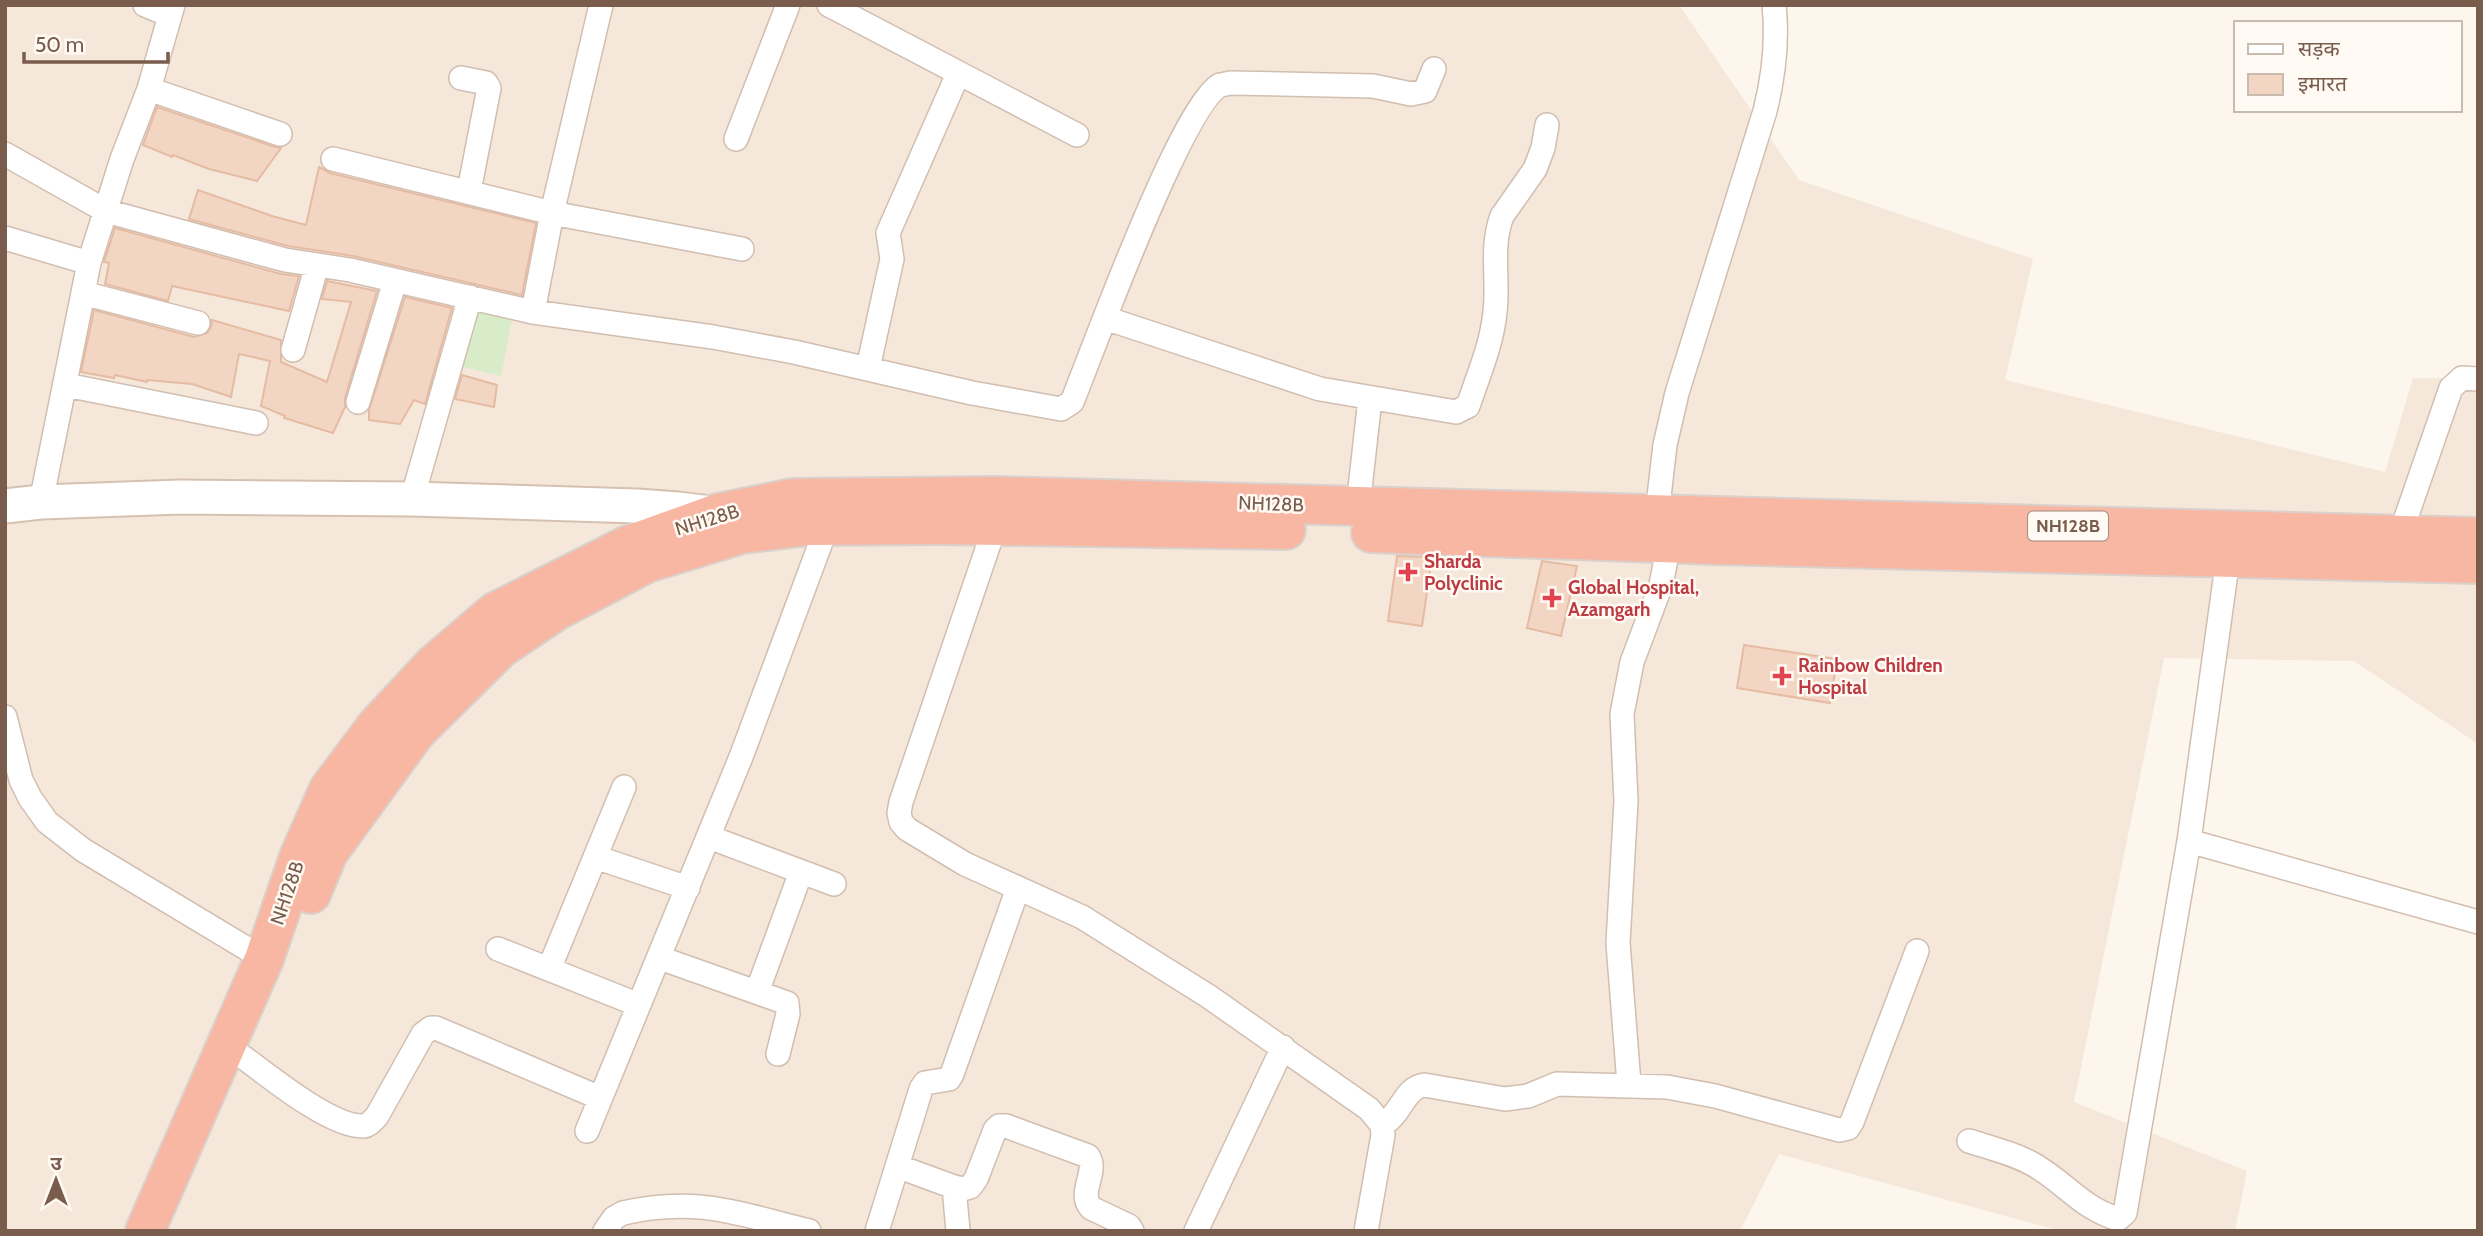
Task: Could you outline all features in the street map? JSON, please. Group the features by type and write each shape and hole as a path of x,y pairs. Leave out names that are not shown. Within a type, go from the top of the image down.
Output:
{"highway":[{"name":"NH128B","path":"145,1231 264,960 299,857 329,789 377,725 433,665 495,612 626,546 730,523 793,498 995,496 1358,506 1663,529 2478,537"},
{"path":"170,1231 328,853 416,732 501,648 556,611 730,523 1321,531 1663,529 2228,558 2478,564"}],"street":[{"path":"41,502 89,263 122,159 149,89 171,10 145,5"},
{"path":"533,312 552,213 601,5"},
{"path":"736,139 788,5"},
{"path":"829,5 1077,135"},
{"path":"1629,1084 1618,943 1626,801 1622,714 1632,662 1661,585 1665,445 1677,393 1765,111 1776,52 1774,5"},
{"path":"5,154 106,211 271,256 533,312 713,337 1061,409 1072,402 1174,156 1202,104 1220,85 1363,86 1389,88 1411,94 1425,90 1434,69"},
{"path":"868,368 892,259 888,233 958,74"},
{"path":"461,78 486,83 489,88 469,191"},
{"path":"149,89 280,134"},
{"path":"1105,318 1320,389 1456,412 1468,406 1495,316 1494,261 1498,226 1535,169 1543,148 1547,125"},
{"path":"333,159 552,213 742,249"},
{"path":"5,238 89,263"},
{"path":"293,350 317,265"},
{"path":"358,402 395,281"},
{"path":"83,293 198,323"},
{"path":"412,499 470,297"},
{"path":"2400,535 2451,388 2462,378 2478,379"},
{"path":"66,384 256,423"},
{"path":"1358,506 1370,399"},
{"path":"5,506 41,502 180,497 412,499 637,506 730,523"},
{"path":"587,1131 709,837 827,526"},
{"path":"995,526 901,802 899,813 906,830 956,860 1082,917 1208,996 1369,1108 1382,1125 1384,1135 1366,1231"},
{"path":"1969,1141 2026,1160 2047,1173 2089,1207 2109,1216 2118,1219 2123,1217 2127,1210 2189,841 2228,558"},
{"path":"5,717 21,780 47,822 83,850 264,960"},
{"path":"549,969 624,787"},
{"path":"709,837 834,884"},
{"path":"2189,841 2478,922"},
{"path":"595,857 688,888"},
{"path":"757,992 801,872"},
{"path":"877,1231 920,1090 925,1083 949,1079 952,1074 1018,888"},
{"path":"498,949 639,1005"},
{"path":"1382,1125 1396,1115 1416,1086 1424,1085 1505,1099 1528,1096 1557,1084 1629,1084 1687,1090 1839,1130 1848,1128 1917,951"},
{"path":"660,958 786,1003 789,1008 778,1054"},
{"path":"243,1057 318,1110 346,1123 364,1126 377,1116 423,1034 431,1028 600,1098"},
{"path":"1196,1231 1283,1047"},
{"path":"897,1166 954,1188 970,1187 976,1179 995,1130 999,1126 1006,1126 1088,1156 1092,1165 1085,1198 1087,1203 1091,1208 1129,1226 1132,1231"},
{"path":"954,1188 958,1231"},
{"path":"605,1231 614,1218 623,1213 686,1206 740,1212 804,1230"}],"shaded area":[{"path":"5,5 1679,5 1799,180 2033,259 2005,380 2385,472 2413,378 2478,378 2478,744 2354,661 2164,658 2074,1102 2247,1171 2235,1231 2061,1231 1779,1154 1740,1231 5,1231"}],"green space":[{"path":"473,305 513,314 501,376 455,365"}],"building":[{"path":"157,107 281,148 257,181 209,169 173,155 172,157 143,145"},
{"path":"319,167 330,173 536,223 522,295 353,256 288,246 189,219 198,190 306,225"},
{"path":"115,228 281,274 299,276 289,311 172,286 168,301 105,284 109,263 104,262"},
{"path":"327,281 377,291 345,398 345,407 333,433 284,418 285,416 261,406 270,361 239,354 231,397 192,384 147,382 115,375 114,378 81,372 94,310 194,337 207,333 212,320 281,340 281,362 327,382 351,302 322,299"},
{"path":"405,297 452,308 425,404 414,400 400,424 369,420 369,410"},
{"path":"462,375 497,385 494,407 455,399"},
{"path":"1397,556 1432,557 1422,626 1388,621"},
{"path":"1542,561 1577,566 1561,636 1527,628"},
{"path":"1744,645 1837,659 1830,703 1737,688"}],"place":[{"name":"Sharda Polyclinic","path":"1408,572"},
{"name":"Global Hospital, Azamgarh","path":"1552,598"},
{"name":"Rainbow Children Hospital","path":"1782,676"}]}
